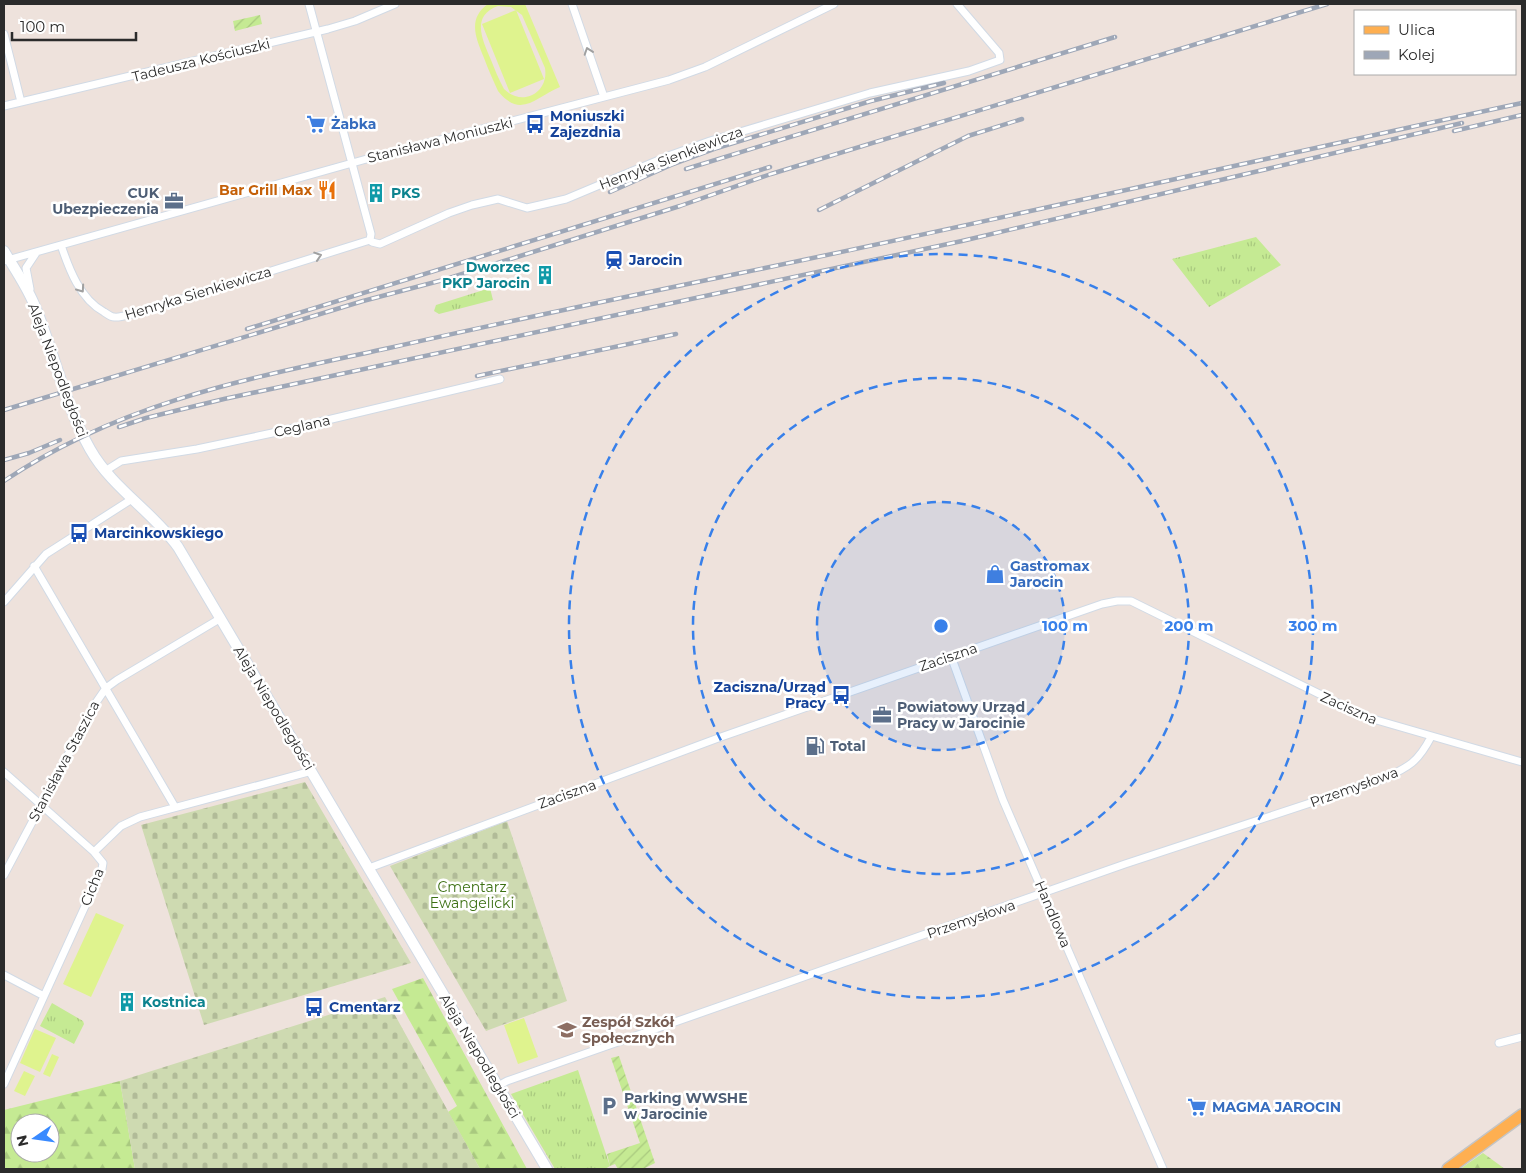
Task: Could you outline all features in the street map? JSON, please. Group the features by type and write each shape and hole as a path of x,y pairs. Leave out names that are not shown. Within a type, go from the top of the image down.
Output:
{"main road":[{"name":"Aleja Niepodległości","path":"5,257 34,304 71,410 90,450 105,472 172,539 221,618 547,1169"},
{"path":"1448,1169 1522,1114"}],"street":[{"path":"310,4 372,234 370,240"},
{"name":"Tadeusza Kościuszki","path":"4,106 317,31 355,21 395,4"},
{"path":"572,4 604,97"},
{"name":"Stanisława Moniuszki","path":"5,257 36,253 352,163 686,75 834,4"},
{"name":"Henryka Sienkiewicza","path":"60,245 68,267 79,286 100,310 113,318 137,313 370,240 380,244 450,212 472,205 498,199 527,208 566,199 671,155 710,141 870,93 969,71 1000,60 999,53 957,4"},
{"path":"4,34 21,102"},
{"path":"34,304 26,272 28,264 36,253"},
{"name":"Ceglana","path":"105,472 121,460 197,448 277,432 500,379"},
{"path":"4,602 34,566 51,550 132,499"},
{"path":"34,566 175,807"},
{"name":"Zaciszna","path":"369,868 721,737 1102,604 1117,601 1131,601 1366,717 1522,762"},
{"name":"Stanisława Staszica","path":"4,875 95,704 106,688 221,618"},
{"name":"Handlowa","path":"951,656 1004,800 1163,1169"},
{"name":"Przemysłowa","path":"498,1086 525,1074 1125,864 1383,779 1412,764 1422,754 1432,737"},
{"name":"Cicha","path":"4,1084 102,869 103,863 94,852 113,832 131,820 312,771"},
{"path":"4,772 94,852"},
{"path":"4,975 44,996"},
{"path":"1499,1043 1522,1036"}],"green space":[{"path":"488,4 525,4 560,87 522,105 506,100 498,91 476,36 475,22 481,10","holes":["498,6 511,7 522,15 545,68 543,84 533,95 526,97 519,97 504,89 482,37 481,22 489,10"]},
{"path":"516,10 544,79 510,93 482,24"},
{"path":"260,15 262,24 235,31 233,21"},
{"path":"1256,237 1281,265 1209,307 1172,259"},
{"path":"490,288 493,300 439,314 434,311 436,305"},
{"path":"305,782 411,963 204,1025 141,825"},
{"name":"Cmentarz Ewangelicki","path":"507,821 567,1001 486,1031 390,866"},
{"path":"96,913 124,925 91,997 63,984"},
{"path":"423,978 527,1169 480,1169 448,1112 457,1106 392,989"},
{"path":"385,997 480,1169 135,1169 120,1081"},
{"path":"52,1003 83,1021 84,1024 74,1044 40,1026"},
{"path":"524,1018 538,1057 518,1064 504,1025"},
{"path":"35,1029 56,1038 40,1072 20,1063"},
{"path":"52,1054 59,1057 50,1077 43,1074"},
{"path":"619,1056 655,1163 643,1169 618,1169 615,1164 610,1166 607,1154 640,1143 611,1058"},
{"path":"578,1070 610,1166 605,1169 555,1169 511,1094"},
{"path":"24,1071 35,1076 25,1096 14,1091"},
{"path":"120,1081 135,1169 4,1169 4,1110"},
{"path":"1483,1153 1505,1169 1460,1169"}],"railway":[{"path":"4,410 363,301 443,280 680,206 771,174 1327,4"},
{"path":"686,169 1115,37"},
{"path":"610,192 671,165 717,148 871,101 944,83"},
{"path":"4,481 49,454 95,431 142,412 238,382 1522,103"},
{"path":"1454,131 1522,115"},
{"path":"819,210 968,136 1022,119"},
{"path":"119,427 146,418 224,399 962,241 1462,123"},
{"path":"247,329 770,167"},
{"path":"477,376 676,334"},
{"path":"4,460 29,453 60,440"}],"place":[{"name":"Żabka","path":"316,124"},
{"name":"Moniuszki Zajezdnia","path":"535,124"},
{"name":"Bar Grill Max","path":"327,190"},
{"name":"PKS","path":"376,193"},
{"name":"CUK Ubezpieczenia","path":"174,201"},
{"name":"Jarocin","path":"614,260"},
{"name":"Dworzec PKP Jarocin","path":"545,275"},
{"name":"Marcinkowskiego","path":"79,533"},
{"name":"Gastromax Jarocin","path":"995,574"},
{"name":"Zaciszna/Urząd Pracy","path":"841,695"},
{"name":"Powiatowy Urząd Pracy w Jarocinie","path":"882,715"},
{"name":"Total","path":"815,746"},
{"name":"Kostnica","path":"127,1002"},
{"name":"Cmentarz","path":"314,1007"},
{"name":"Zespół Szkół Społecznych","path":"567,1030"},
{"name":"Parking WWSHE w Jarocinie","path":"609,1106"},
{"name":"MAGMA JAROCIN","path":"1197,1107"}]}
